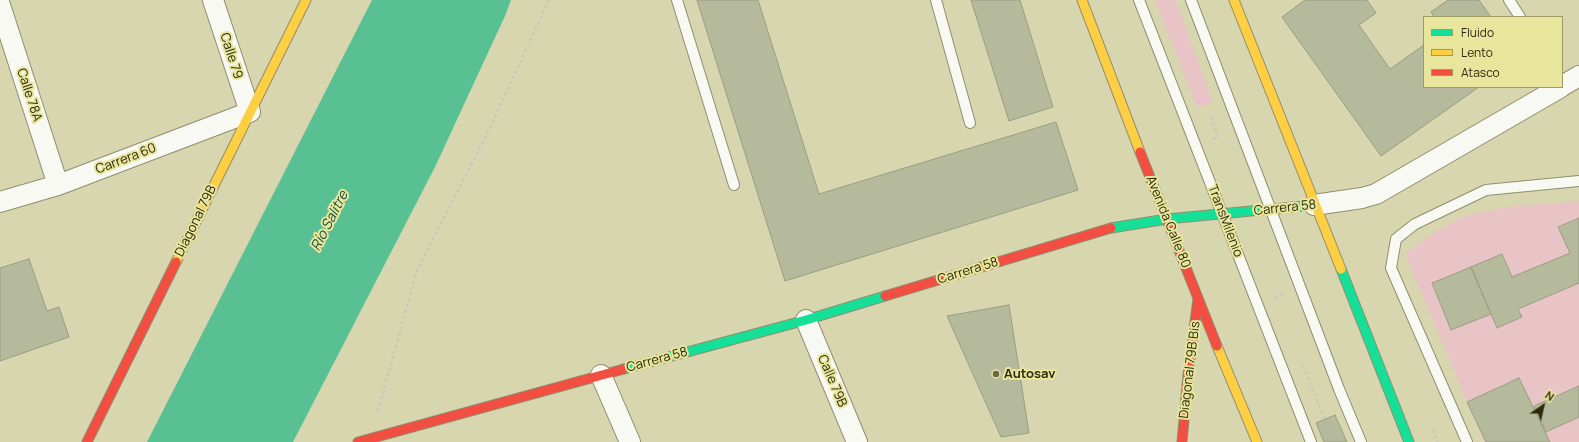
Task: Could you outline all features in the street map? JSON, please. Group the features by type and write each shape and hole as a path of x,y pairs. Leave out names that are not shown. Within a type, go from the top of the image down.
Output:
{"main road":[{"name":"Diagonal 79B","path":"87,442 306,0"},
{"name":"Avenida Calle 80","path":"1082,0 1198,299 1257,442"},
{"path":"1234,0 1408,442"},
{"name":"Carrera 58","path":"361,441 806,320 1109,228 1167,220 1314,205"},
{"name":"Diagonal 79B Bis","path":"1182,442 1188,376 1198,299"}],"street":[{"name":"Calle 79","path":"213,0 250,112"},
{"name":"Calle 78A","path":"0,6 58,185"},
{"name":"Carrera 58","path":"1314,205 1362,198 1376,194 1557,88"},
{"name":"Carrera 60","path":"0,202 58,185 250,112"},
{"name":"Calle 79B","path":"806,320 857,442"},
{"path":"602,375 630,442"}],"lane":[{"path":"677,0 734,185"},
{"path":"936,0 970,123"},
{"name":"TransMilenio","path":"1139,0 1311,442"},
{"path":"1191,0 1339,389 1361,442"},
{"path":"1509,0 1519,16"},
{"path":"1468,442 1391,268 1396,239 1415,224 1486,190 1579,181"}],"path":[{"path":"378,411 417,270 486,136 549,0"},
{"path":"1209,141 1218,138 1211,118 1218,116"}],"shaded area":[{"path":"1155,0 1176,0 1213,102 1197,108"},
{"path":"1579,201 1579,442 1484,442 1405,254 1434,232 1467,215 1507,207"}],"water":[{"name":"Río Salitre","path":"372,0 511,0 435,167 293,442 147,442"}],"building":[{"path":"697,0 758,0 819,194 1056,122 1078,190 785,281"},
{"path":"971,0 1020,0 1053,107 1009,121"},
{"path":"1305,0 1367,0 1376,13 1359,25 1390,69 1423,46 1423,88 1478,88 1381,156 1282,17"},
{"path":"1448,0 1479,0 1490,16 1433,16 1431,12"},
{"path":"1579,218 1579,283 1518,309 1522,317 1497,328 1471,267 1502,254 1512,277 1570,253 1558,227"},
{"path":"29,259 47,311 59,307 69,337 0,361 0,268"},
{"path":"1471,267 1491,314 1451,330 1432,283"},
{"name":"Autosav","path":"1009,305 1029,433 1001,437 947,316"},
{"path":"1519,378 1550,442 1486,442 1467,402"},
{"path":"1579,386 1579,417 1546,432 1534,406"},
{"path":"1335,415 1347,442 1324,442 1316,423"}],"traffic: fast":[{"path":"1111,228 1167,219 1314,205"},
{"path":"1341,269 1409,442"},
{"path":"624,369 806,320 885,296"}],"traffic: slow":[{"path":"176,262 306,0"},
{"path":"1082,0 1140,152"},
{"path":"1234,0 1341,269"},
{"path":"1217,346 1257,442"}],"traffic: jam":[{"path":"1140,152 1217,346"},
{"path":"885,296 1111,228"},
{"path":"87,442 176,262"},
{"path":"1182,442 1188,375 1198,299"},
{"path":"358,442 624,369"}],"place":[{"name":"Autosav","path":"996,374"}]}
